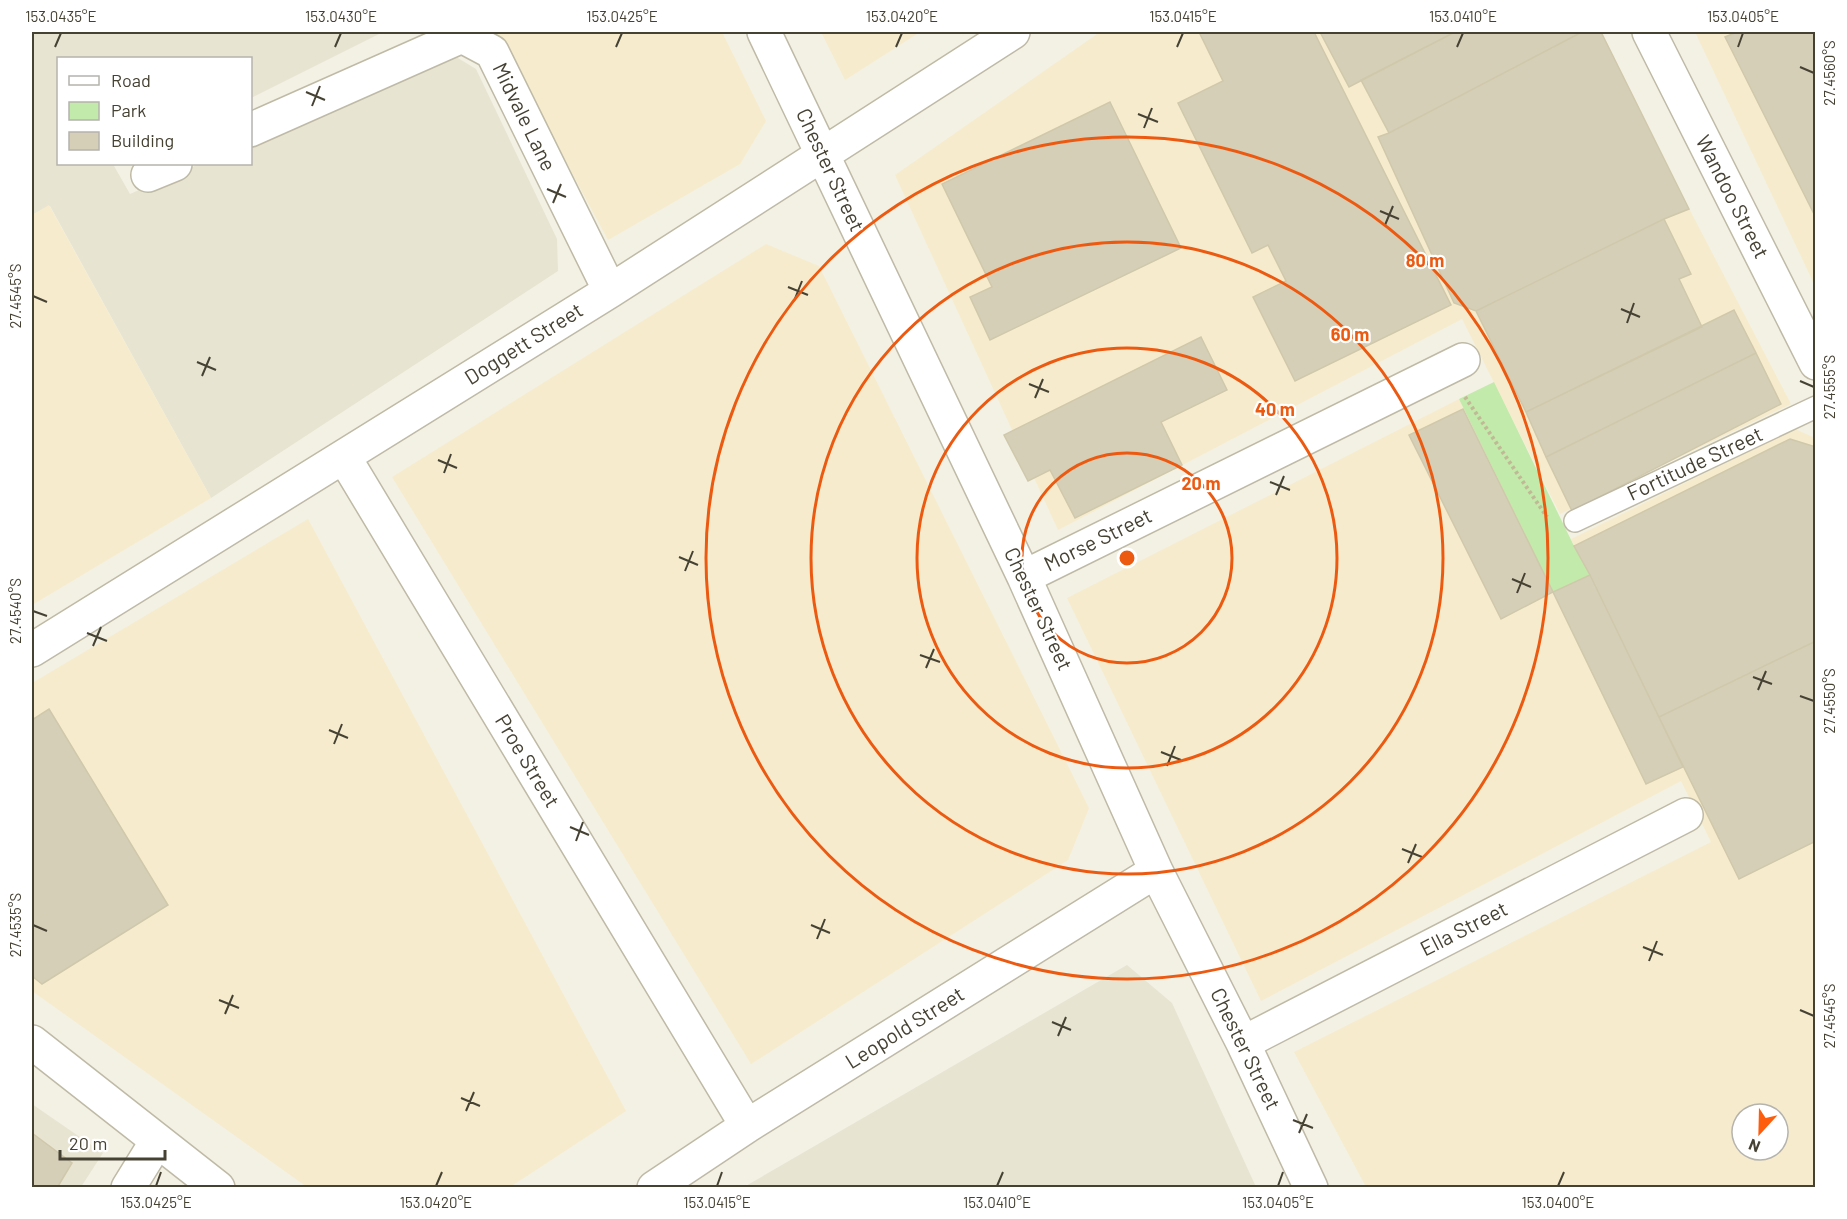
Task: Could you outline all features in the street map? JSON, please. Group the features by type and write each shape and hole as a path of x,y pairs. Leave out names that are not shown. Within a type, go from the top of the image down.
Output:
{"street":[{"name":"Chester Street","path":"764,32 1024,577 1156,871 1243,1043 1311,1188"},
{"name":"Doggett Street","path":"32,650 610,291 1013,32"},
{"name":"Wandoo Street","path":"1648,32 1815,363"},
{"name":"Midvale Lane","path":"252,129 462,36 492,52 610,291"},
{"name":"Morse Street","path":"1024,577 1454,364"},
{"name":"Proe Street","path":"344,457 747,1126"},
{"name":"Ella Street","path":"1243,1043 1686,815"},
{"name":"Leopold Street","path":"654,1188 747,1126 1156,871"},
{"path":"32,1042 218,1188"},
{"path":"128,1188 157,1141"}],"lane":[{"name":"Fortitude Street","path":"1575,521 1815,407"}],"path":[{"path":"1454,364 1557,530 1575,521"}],"shaded area":[{"path":"32,32 383,32 252,98 252,57 57,57 57,165 116,165 114,166 130,194 197,165 252,165 252,140 448,52 476,69 557,239 558,271 211,498 50,206 32,215"},
{"path":"496,32 722,32 766,121 740,164 608,240"},
{"path":"821,32 920,32 845,80"},
{"path":"1100,32 1597,32 1791,404 1560,514 1462,319 1058,530 895,175"},
{"path":"1695,32 1815,32 1815,286"},
{"path":"49,205 211,498 32,605 32,215"},
{"path":"766,244 819,266 1089,808 1068,860 751,1064 392,477"},
{"path":"1459,399 1553,592 1574,546 1571,539 1795,429 1815,438 1815,1187 1366,1187 1294,1052 1711,842 1681,781 1261,1001 1067,598"},
{"path":"308,519 626,1111 510,1187 307,1187 32,991 32,683"},
{"path":"1127,965 1172,1003 1256,1187 744,1187"},
{"path":"32,1104 103,1153 81,1187 32,1187"}],"green space":[{"path":"1494,382 1590,575 1553,592 1459,399"}],"building":[{"path":"1199,32 1314,32 1451,305 1295,381 1253,297 1286,281 1268,245 1252,253 1178,103 1223,81"},
{"path":"1320,32 1455,32 1349,87"},
{"path":"1455,32 1582,32 1389,133 1361,80"},
{"path":"1582,32 1601,32 1689,209 1476,311 1454,303 1378,137"},
{"path":"1737,32 1816,32 1816,218 1725,37"},
{"path":"1110,102 1181,248 990,340 970,297 992,287 942,184"},
{"path":"1664,219 1691,274 1679,279 1702,327 1526,412 1476,311"},
{"path":"1734,310 1756,353 1546,457 1526,412"},
{"path":"1201,337 1227,390 1161,422 1182,465 1075,518 1050,470 1028,481 1004,435"},
{"path":"1756,353 1781,404 1572,511 1546,457"},
{"path":"1463,409 1553,592 1501,619 1409,435"},
{"path":"1790,439 1816,447 1816,641 1659,717 1574,546"},
{"path":"1590,575 1683,767 1646,784 1553,592"},
{"path":"1816,641 1816,841 1739,879 1659,717"},
{"path":"49,709 168,905 42,984 32,976 32,720"},
{"path":"32,1133 72,1163 57,1188 32,1188"}]}
